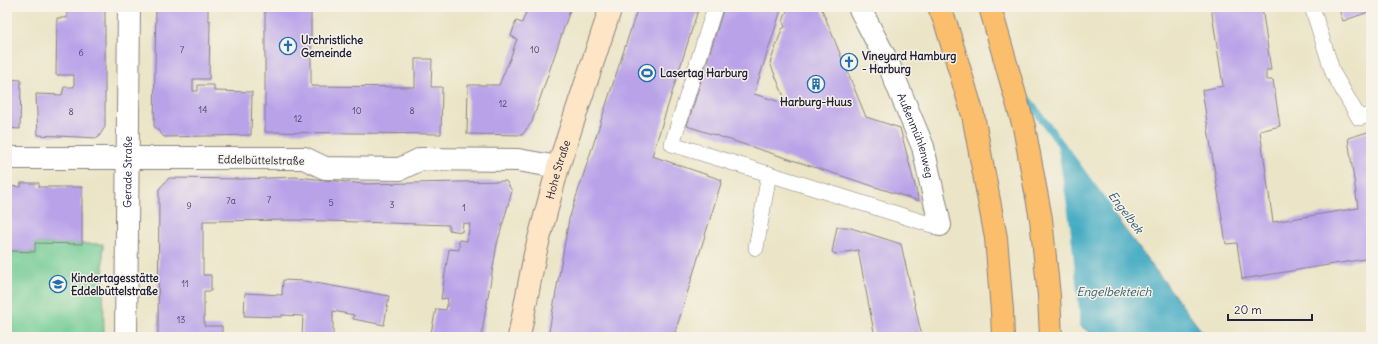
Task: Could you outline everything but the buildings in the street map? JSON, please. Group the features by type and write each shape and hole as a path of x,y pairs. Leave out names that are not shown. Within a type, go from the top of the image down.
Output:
{"highway":[{"path":"939,7 946,24 973,115 996,238 1003,337"},
{"path":"990,7 1024,127 1041,219 1049,296 1051,337"}],"street":[{"name":"Gerade Straße","path":"126,337 129,7"},
{"name":"Hohe Straße","path":"519,337 535,254 558,167 611,7"},
{"name":"Außenmühlenweg","path":"859,7 888,62 923,147 940,225"},
{"name":"Eddelbüttelstraße","path":"7,158 304,158 325,168 392,169 400,169 421,159 518,160 558,167"}],"lane":[{"path":"715,7 672,144 932,225 940,225"},
{"path":"1312,7 1333,73 1359,118 1371,115"},
{"path":"756,248 769,174"}],"green space":[{"path":"35,243 103,244 104,337 7,337 7,255 10,255 10,251 34,252"}],"water":[{"name":"Engelbekteich","path":"1049,129 1206,337 1096,337 1071,319 1063,226"}],"pier":[{"path":"1049,127 1053,130 1058,149 1070,225 1079,309 1079,327 1069,319 1061,226 1047,129"}],"waterway":[{"name":"Engelbek","path":"1029,101 1107,207"}],"place":[{"name":"Urchristliche Gemeinde","path":"288,46"},
{"name":"Vineyard Hamburg - Harburg","path":"849,62"},
{"name":"Lasertag Harburg","path":"647,73"},
{"name":"Harburg-Huus","path":"816,84"},
{"name":"Kindertagesstätte Eddelbüttelstraße","path":"58,284"}]}
